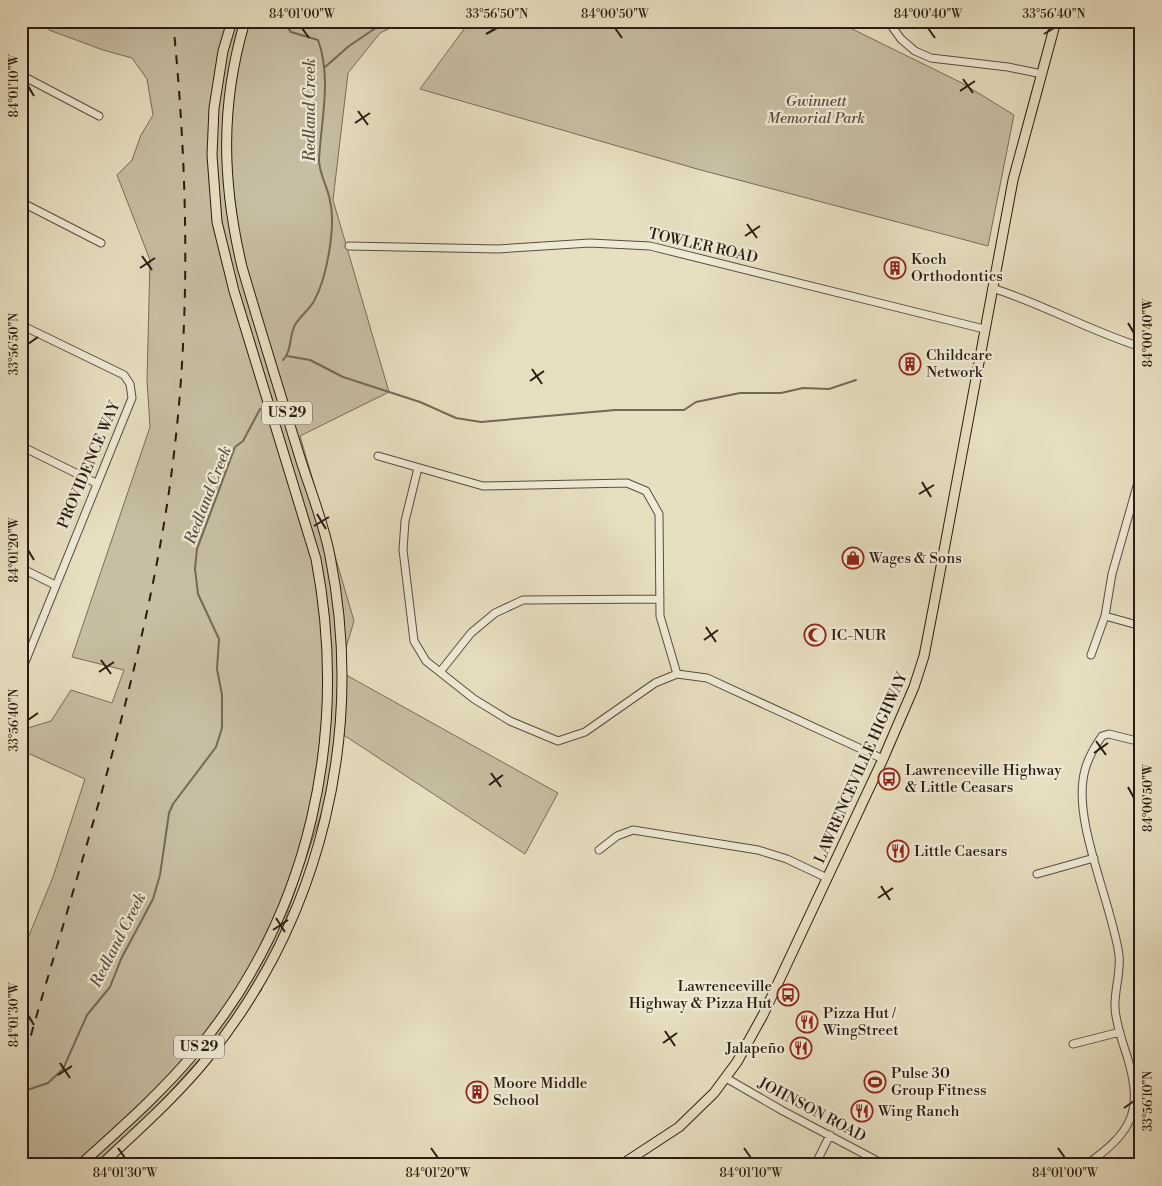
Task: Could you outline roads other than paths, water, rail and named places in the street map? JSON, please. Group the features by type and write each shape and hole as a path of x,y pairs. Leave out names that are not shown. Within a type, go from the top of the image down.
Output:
{"main road":[{"name":"US 29","path":"80,1165 150,1102 196,1050 240,990 276,923 306,841 323,765 329,694 323,599 316,559 234,291 217,222 212,155 214,108 224,51 232,21"},
{"name":"US 29","path":"100,1165 166,1104 195,1072 252,996 276,953 310,873 336,770 343,693 340,632 330,555 244,276 233,230 226,168 226,143 233,70 246,21"},
{"name":"LAWRENCEVILLE HIGHWAY","path":"621,1165 679,1127 726,1078 764,1015 914,688 924,656 1013,180 1056,21"},
{"path":"240,990 252,996"},
{"path":"107,1141 116,1150"}],"street":[{"path":"888,21 901,39 915,51 931,58 1008,67 1042,74"},
{"path":"21,76 99,116"},
{"path":"21,202 101,243"},
{"name":"TOWLER ROAD","path":"349,246 498,249 590,243 650,246 984,329"},
{"path":"992,288 1026,298 1119,340 1141,347"},
{"name":"PROVIDENCE WAY","path":"21,325 124,375 130,384 132,398 21,672"},
{"path":"21,446 96,483"},
{"path":"378,456 483,486 627,483 646,491 659,514 660,616 677,674"},
{"path":"418,468 405,521 403,550 408,605 414,641 426,661 474,699 510,721 558,741 585,732 655,683 677,674 707,678 883,759"},
{"path":"1091,655 1105,616 1112,574 1141,472"},
{"path":"1132,505 1141,508"},
{"path":"21,568 55,585"},
{"path":"440,672 471,633 495,613 524,600 660,599"},
{"path":"1105,616 1141,626"},
{"path":"1086,1165 1111,1147 1125,1132 1134,1104 1132,1074 1115,1007 1119,987 1118,955 1094,858 1081,794 1085,770 1102,736 1109,734 1141,742"},
{"path":"599,850 617,836 633,830 758,850 787,859 827,878"},
{"path":"1037,874 1094,858"},
{"path":"1074,1044 1120,1032"},
{"name":"JOHNSON ROAD","path":"726,1078 783,1111 885,1165"},
{"path":"815,1165 830,1135"}],"waterway":[{"name":"Redland Creek","path":"282,21 291,32 318,40 322,54 325,84 319,160 332,212 331,238 323,279 312,304 295,325 288,352 283,360"},
{"path":"325,67 349,46 386,21"},
{"path":"287,356 310,360 343,377 420,402 456,418 481,422 615,410 684,410 696,402 740,393 781,393 803,388 829,389 856,380"},
{"name":"Redland Creek","path":"21,1092 48,1083 63,1069 87,1015 110,987 121,959 153,899 160,875 169,813 173,804 216,747 222,728 222,695 217,669 219,639 198,594 195,569 197,549 235,447 243,441 260,409"}],"railway":[{"path":"21,1070 117,738 149,603 172,471 179,407 185,279 183,150 173,21"}],"place":[{"name":"Koch Orthodontics","path":"895,268"},
{"name":"Childcare Network","path":"910,364"},
{"name":"Wages & Sons","path":"853,558"},
{"name":"IC-NUR","path":"815,635"},
{"name":"Lawrenceville Highway & Little Ceasars","path":"889,779"},
{"name":"Little Caesars","path":"898,851"},
{"name":"Lawrenceville Highway & Pizza Hut","path":"788,995"},
{"name":"Pizza Hut / WingStreet","path":"807,1022"},
{"name":"Jalapeño","path":"801,1048"},
{"name":"Pulse 30 Group Fitness","path":"875,1082"},
{"name":"Moore Middle School","path":"477,1092"},
{"name":"Wing Ranch","path":"862,1111"}],"park label":[{"name":"Gwinnett Memorial Park","path":"816,110"}]}
